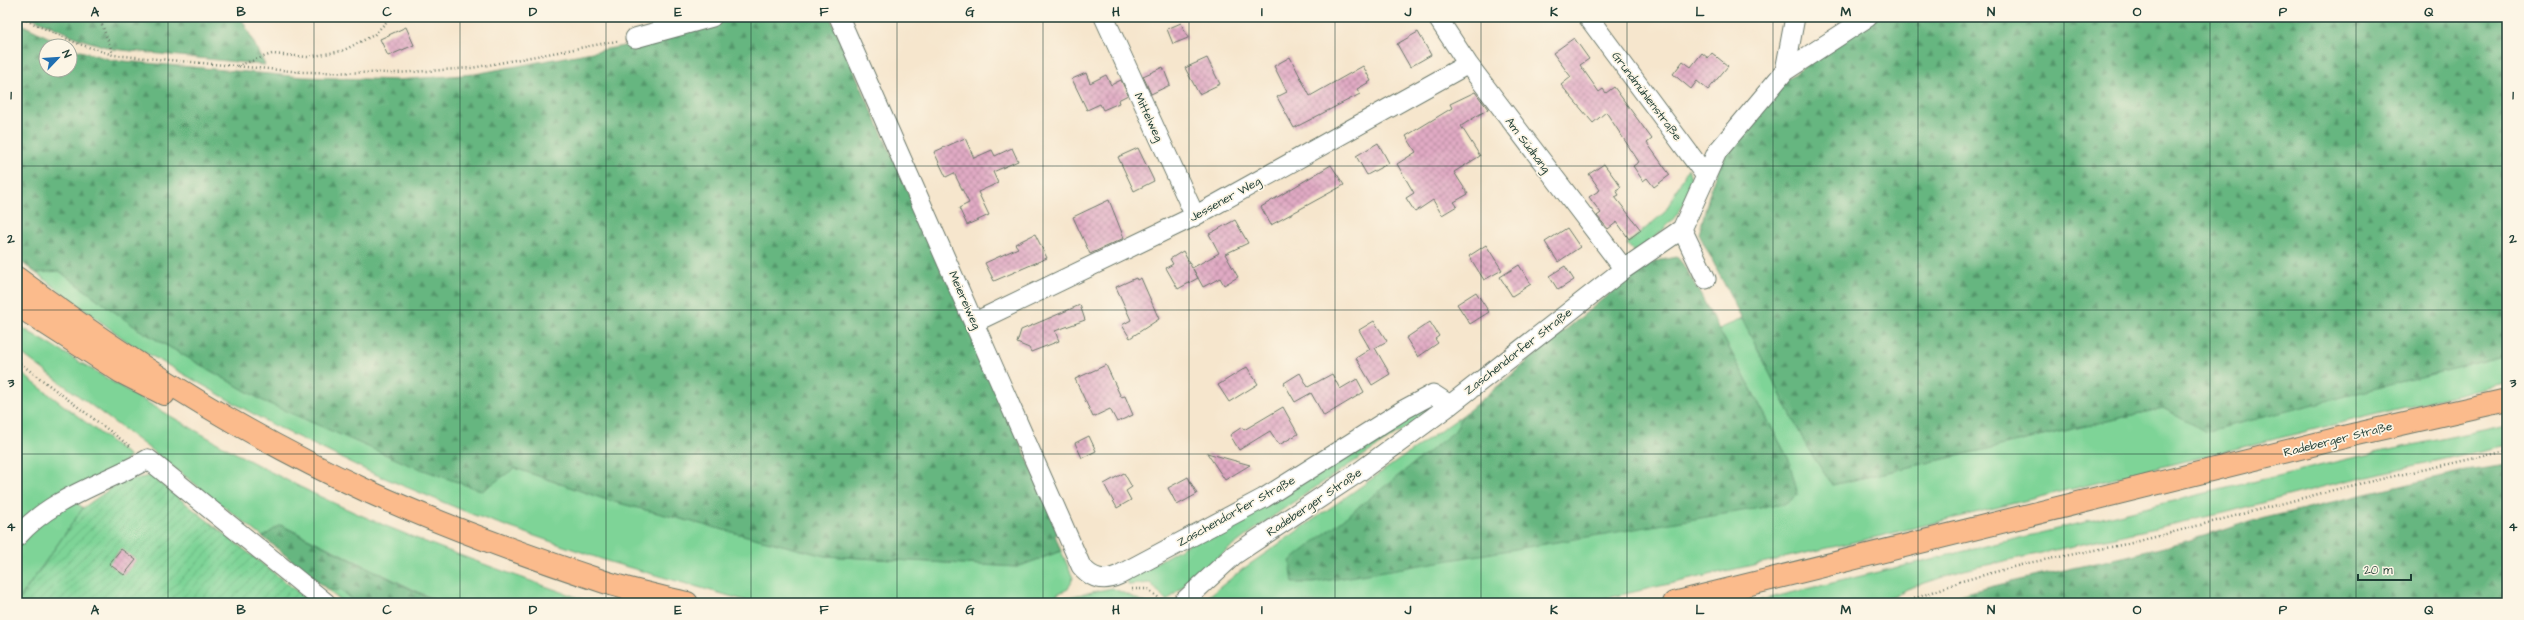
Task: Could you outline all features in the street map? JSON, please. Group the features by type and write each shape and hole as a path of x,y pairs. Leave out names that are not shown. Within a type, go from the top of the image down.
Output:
{"highway":[{"path":"17,278 85,329 235,423 368,491 470,533 600,581 687,603"},
{"path":"17,305 121,372 180,402 235,423"},
{"name":"Radeberger Straße","path":"1674,603 2348,436 2507,400"}],"street":[{"path":"636,38 712,17"},
{"name":"Meiereiweg","path":"840,17 1081,566 1088,574 1096,578"},
{"name":"Mittelweg","path":"1104,17 1195,216"},
{"name":"Am Südhang","path":"1437,17 1468,64 1624,269"},
{"name":"Grundmühlenstraße","path":"1588,17 1706,176"},
{"path":"1785,71 1795,17"},
{"path":"1706,279 1682,229 1717,152 1785,71 1868,17"},
{"name":"Jessener Weg","path":"975,322 1195,216 1468,64"},
{"name":"Zaschendorfer Straße","path":"1096,578 1111,579 1264,498 1405,409 1433,394 1450,405 1624,269 1682,229"},
{"name":"Radeberger Straße","path":"1182,603 1234,555 1358,472 1450,405"},
{"path":"17,538 27,526 52,506 114,478 148,460 326,603"}],"path":[{"path":"19,17 79,44 113,55 310,72 396,73 472,68 636,38"},
{"path":"98,17 113,55"},
{"path":"236,66 272,54 308,57 342,51 374,35 389,19"},
{"path":"17,360 148,460"},
{"path":"1903,603 1962,581 2028,563 2132,543 2341,488 2507,451"},
{"path":"1129,590 1148,590 1165,603"}],"green space":[{"path":"30,17 241,17 265,65 113,49 78,38"},
{"path":"732,17 830,17 1060,532 1055,535 1061,551 1017,567 825,556 607,500 515,468 482,491 407,464 265,402 138,329 59,271 36,273 17,259 17,22 50,38 38,38 38,78 78,78 78,50 112,60 303,77 398,80 475,74 640,43"},
{"path":"1877,17 2507,17 2507,355 2205,432 2163,408 1832,485 1807,447 1699,234 1712,184 1721,162 1741,131 1787,79"},
{"path":"1688,168 1693,185 1682,207 1662,231 1635,253 1627,244 1665,212"},
{"path":"1677,257 1686,268 1789,460 1798,495 1784,504 1313,583 1293,583 1290,561 1455,431 1463,415 1646,263"},
{"path":"59,271 138,329 265,402 515,468 607,500 825,556 1017,567 1061,551 1073,578 1068,589 1057,594 1058,599 1112,588 1146,603 754,603 610,562 474,515 370,472 271,424 129,343 36,273"},
{"path":"1742,319 1807,447 1832,485 2163,408 2205,431 2507,355 2507,382 1881,536 1585,603 1200,603 1243,569 1463,415 1455,431 1789,460 1719,329"},
{"path":"17,325 227,448 314,494 416,538 475,561 593,603 441,603 281,525 263,537 150,449 17,350"},
{"path":"17,370 130,456 120,466 73,500 83,508 17,602"},
{"path":"1432,404 1436,408 1332,476 1264,523 1230,548 1167,601 1150,583 1129,585 1126,580"},
{"path":"2507,425 2507,445 2345,481 2223,513 1964,570 1907,589 1879,603 1749,603 2356,457"},
{"path":"2507,465 2507,603 1930,603 2009,582 2167,546 2205,536 2244,523 2459,472"},
{"path":"151,476 312,603 17,603 83,508 121,481"},
{"path":"280,525 441,603 356,603 340,590 328,590 263,537"},
{"path":"328,590 340,590 356,603 343,603"}],"building":[{"path":"1181,23 1188,38 1173,44 1167,29"},
{"path":"406,27 414,45 388,56 380,39"},
{"path":"1418,32 1431,55 1410,67 1397,44"},
{"path":"1574,38 1589,59 1580,65 1599,92 1603,89 1606,93 1614,87 1652,139 1647,143 1670,175 1654,187 1647,178 1643,181 1633,166 1639,162 1606,112 1593,123 1561,85 1571,77 1553,53"},
{"path":"1702,53 1708,58 1712,53 1728,66 1708,90 1697,81 1691,89 1673,74 1683,61 1691,67"},
{"path":"1290,57 1310,96 1363,66 1371,81 1357,89 1360,94 1294,128 1277,97 1287,92 1274,66"},
{"path":"1207,58 1220,84 1199,94 1185,68"},
{"path":"1163,67 1170,85 1151,94 1143,76"},
{"path":"1086,73 1090,83 1106,75 1111,85 1121,80 1128,95 1118,100 1119,103 1103,110 1100,104 1087,110 1072,79"},
{"path":"1475,92 1488,109 1461,126 1480,156 1454,172 1468,194 1454,202 1457,206 1442,215 1433,200 1415,212 1406,198 1414,193 1397,164 1416,152 1406,136 1452,108 1450,104"},
{"path":"965,138 974,158 992,150 995,156 1012,148 1018,161 993,172 998,183 978,192 989,215 967,225 959,208 969,203 954,173 946,177 934,152"},
{"path":"1378,143 1389,163 1367,175 1356,156"},
{"path":"1138,148 1154,181 1134,191 1118,157"},
{"path":"1604,164 1621,187 1616,190 1619,195 1615,197 1641,230 1629,239 1617,222 1608,229 1597,216 1601,213 1589,197 1600,190 1589,174"},
{"path":"1331,165 1344,185 1271,225 1261,207"},
{"path":"1109,200 1124,238 1090,254 1073,217"},
{"path":"1235,220 1248,243 1225,254 1238,277 1224,285 1220,278 1203,287 1198,278 1178,289 1166,268 1173,264 1170,259 1183,251 1192,268 1219,253 1209,234"},
{"path":"1567,228 1580,247 1558,262 1545,242"},
{"path":"1035,234 1047,258 994,281 985,263 1018,248 1015,244"},
{"path":"1486,245 1502,270 1484,280 1469,256"},
{"path":"1519,265 1531,284 1512,296 1500,277"},
{"path":"1565,266 1574,280 1558,290 1549,276"},
{"path":"1136,278 1137,280 1141,278 1159,319 1130,338 1122,325 1131,320 1116,287"},
{"path":"1476,292 1489,312 1470,324 1457,304"},
{"path":"1080,305 1085,320 1055,331 1059,341 1031,352 1029,348 1017,343 1021,330"},
{"path":"1374,321 1387,341 1375,348 1390,374 1372,385 1356,358 1370,349 1359,330"},
{"path":"1430,322 1439,336 1435,339 1438,343 1418,357 1406,338"},
{"path":"1106,365 1121,397 1125,396 1133,415 1117,422 1110,409 1093,417 1075,379"},
{"path":"1247,367 1258,384 1229,402 1218,385"},
{"path":"1300,373 1308,387 1332,374 1340,389 1357,379 1364,392 1324,416 1311,393 1295,402 1284,383"},
{"path":"1283,407 1298,434 1279,445 1270,431 1239,450 1230,435 1242,427 1244,430"},
{"path":"1089,436 1096,451 1082,458 1075,443"},
{"path":"1207,453 1250,465 1225,480"},
{"path":"1124,473 1132,487 1126,491 1131,500 1117,508 1104,484"},
{"path":"1188,477 1197,494 1177,505 1168,488"},
{"path":"121,549 136,560 124,575 109,564"}]}
